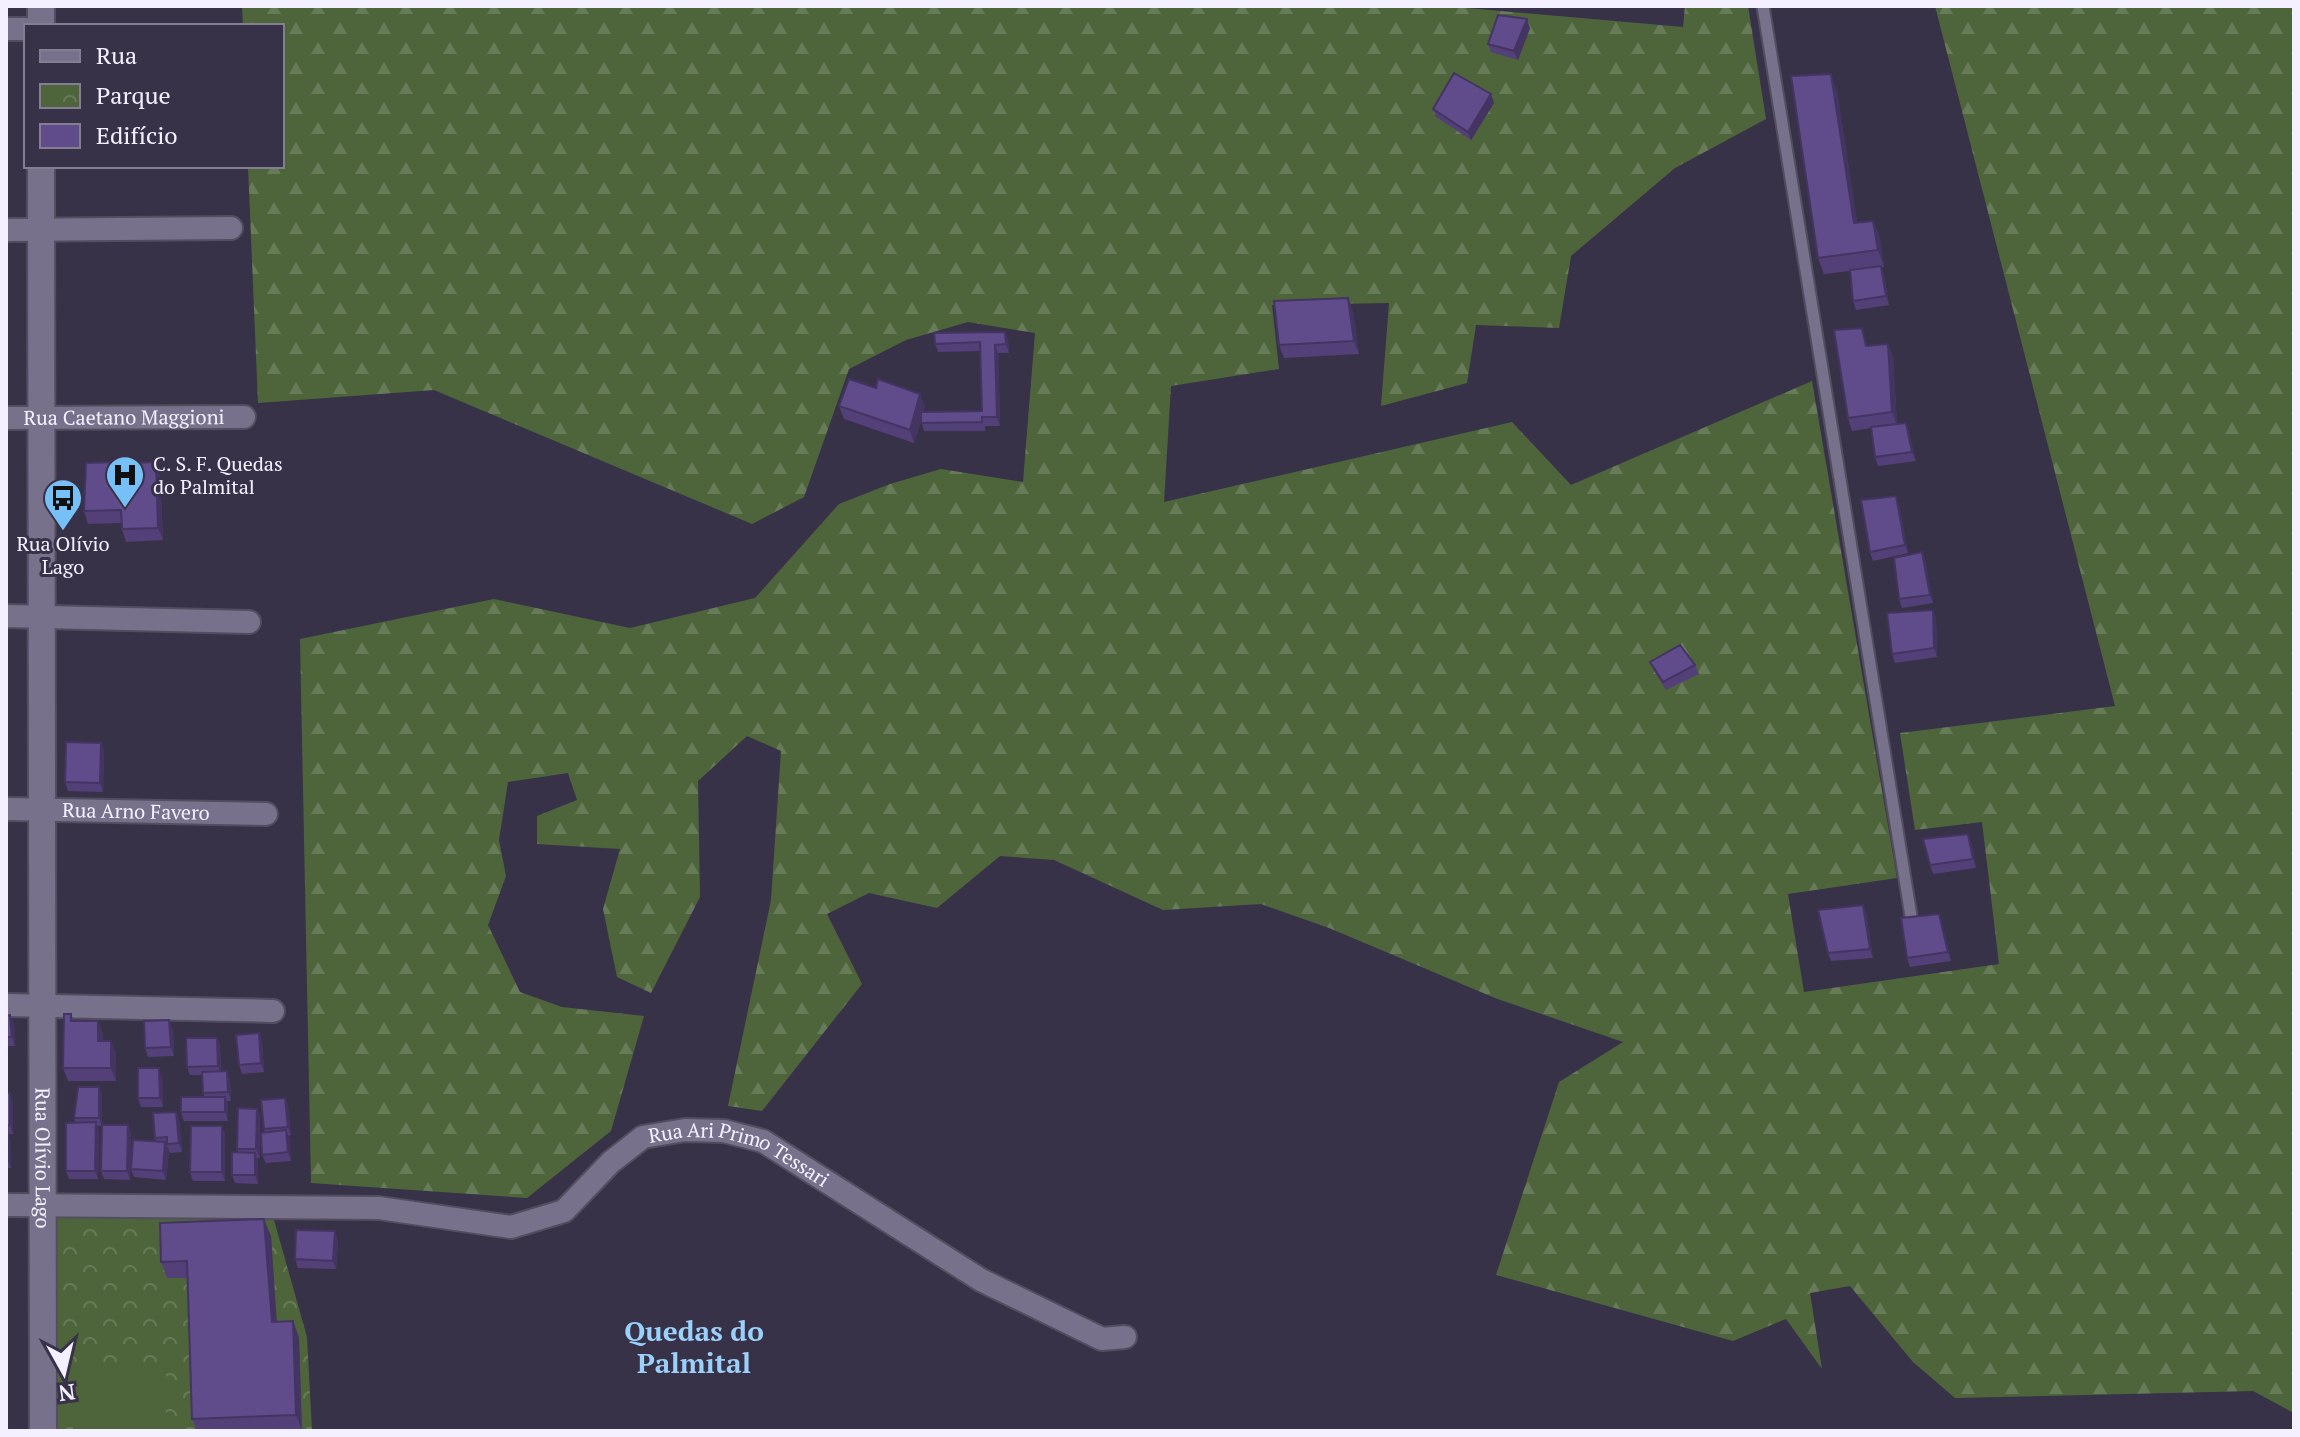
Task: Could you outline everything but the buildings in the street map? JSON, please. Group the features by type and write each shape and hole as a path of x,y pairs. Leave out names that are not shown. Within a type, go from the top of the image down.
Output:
{"street":[{"name":"Rua Olívio Lago","path":"41,168 43,1431"},
{"path":"6,230 231,228"},
{"name":"Rua Caetano Maggioni","path":"6,418 244,417"},
{"path":"6,616 249,622"},
{"name":"Rua Arno Favero","path":"6,809 266,814"},
{"path":"6,1005 273,1011"},
{"name":"Rua Ari Primo Tessari","path":"6,1205 379,1208 511,1227 564,1211 611,1162 643,1137 685,1130 724,1131 763,1141 981,1280 1102,1339 1125,1337"}],"lane":[{"path":"1763,6 1911,916"}],"green space":[{"path":"242,6 1444,6 1683,27 1685,6 1748,6 1766,119 1675,168 1571,256 1559,328 1476,325 1467,383 1381,406 1389,303 1272,305 1279,369 1171,386 1164,502 1512,422 1571,485 1812,381 1897,878 1788,894 1804,992 1999,964 1982,822 1915,830 1900,733 2115,706 1935,6 2294,6 2294,1413 2253,1391 1955,1398 1913,1362 1850,1286 1810,1293 1822,1369 1786,1319 1733,1341 1496,1275 1559,1082 1623,1042 1495,998 1329,928 1261,904 1163,910 1054,860 1000,856 937,908 869,893 827,914 862,984 762,1111 728,1106 771,900 781,751 747,736 698,781 700,897 651,993 617,977 603,909 620,849 537,844 537,816 577,800 568,773 508,782 499,840 506,876 488,925 520,992 562,1007 644,1016 611,1131 527,1198 311,1183 300,639 494,599 630,628 755,598 839,504 941,469 1023,482 1035,333 968,322 906,340 849,369 804,497 752,524 434,390 258,403 248,168 284,168 284,24 243,24"},
{"path":"54,1217 274,1220 307,1337 312,1431 50,1431"},
{"path":"73,1372 166,1373 166,1431 73,1431"}],"place":[{"name":"C. S. F. Quedas do Palmital","path":"125,509"},
{"name":"Rua Olívio Lago","path":"63,532"}],"district":[{"name":"Quedas do Palmital","path":"694,1347"}]}
